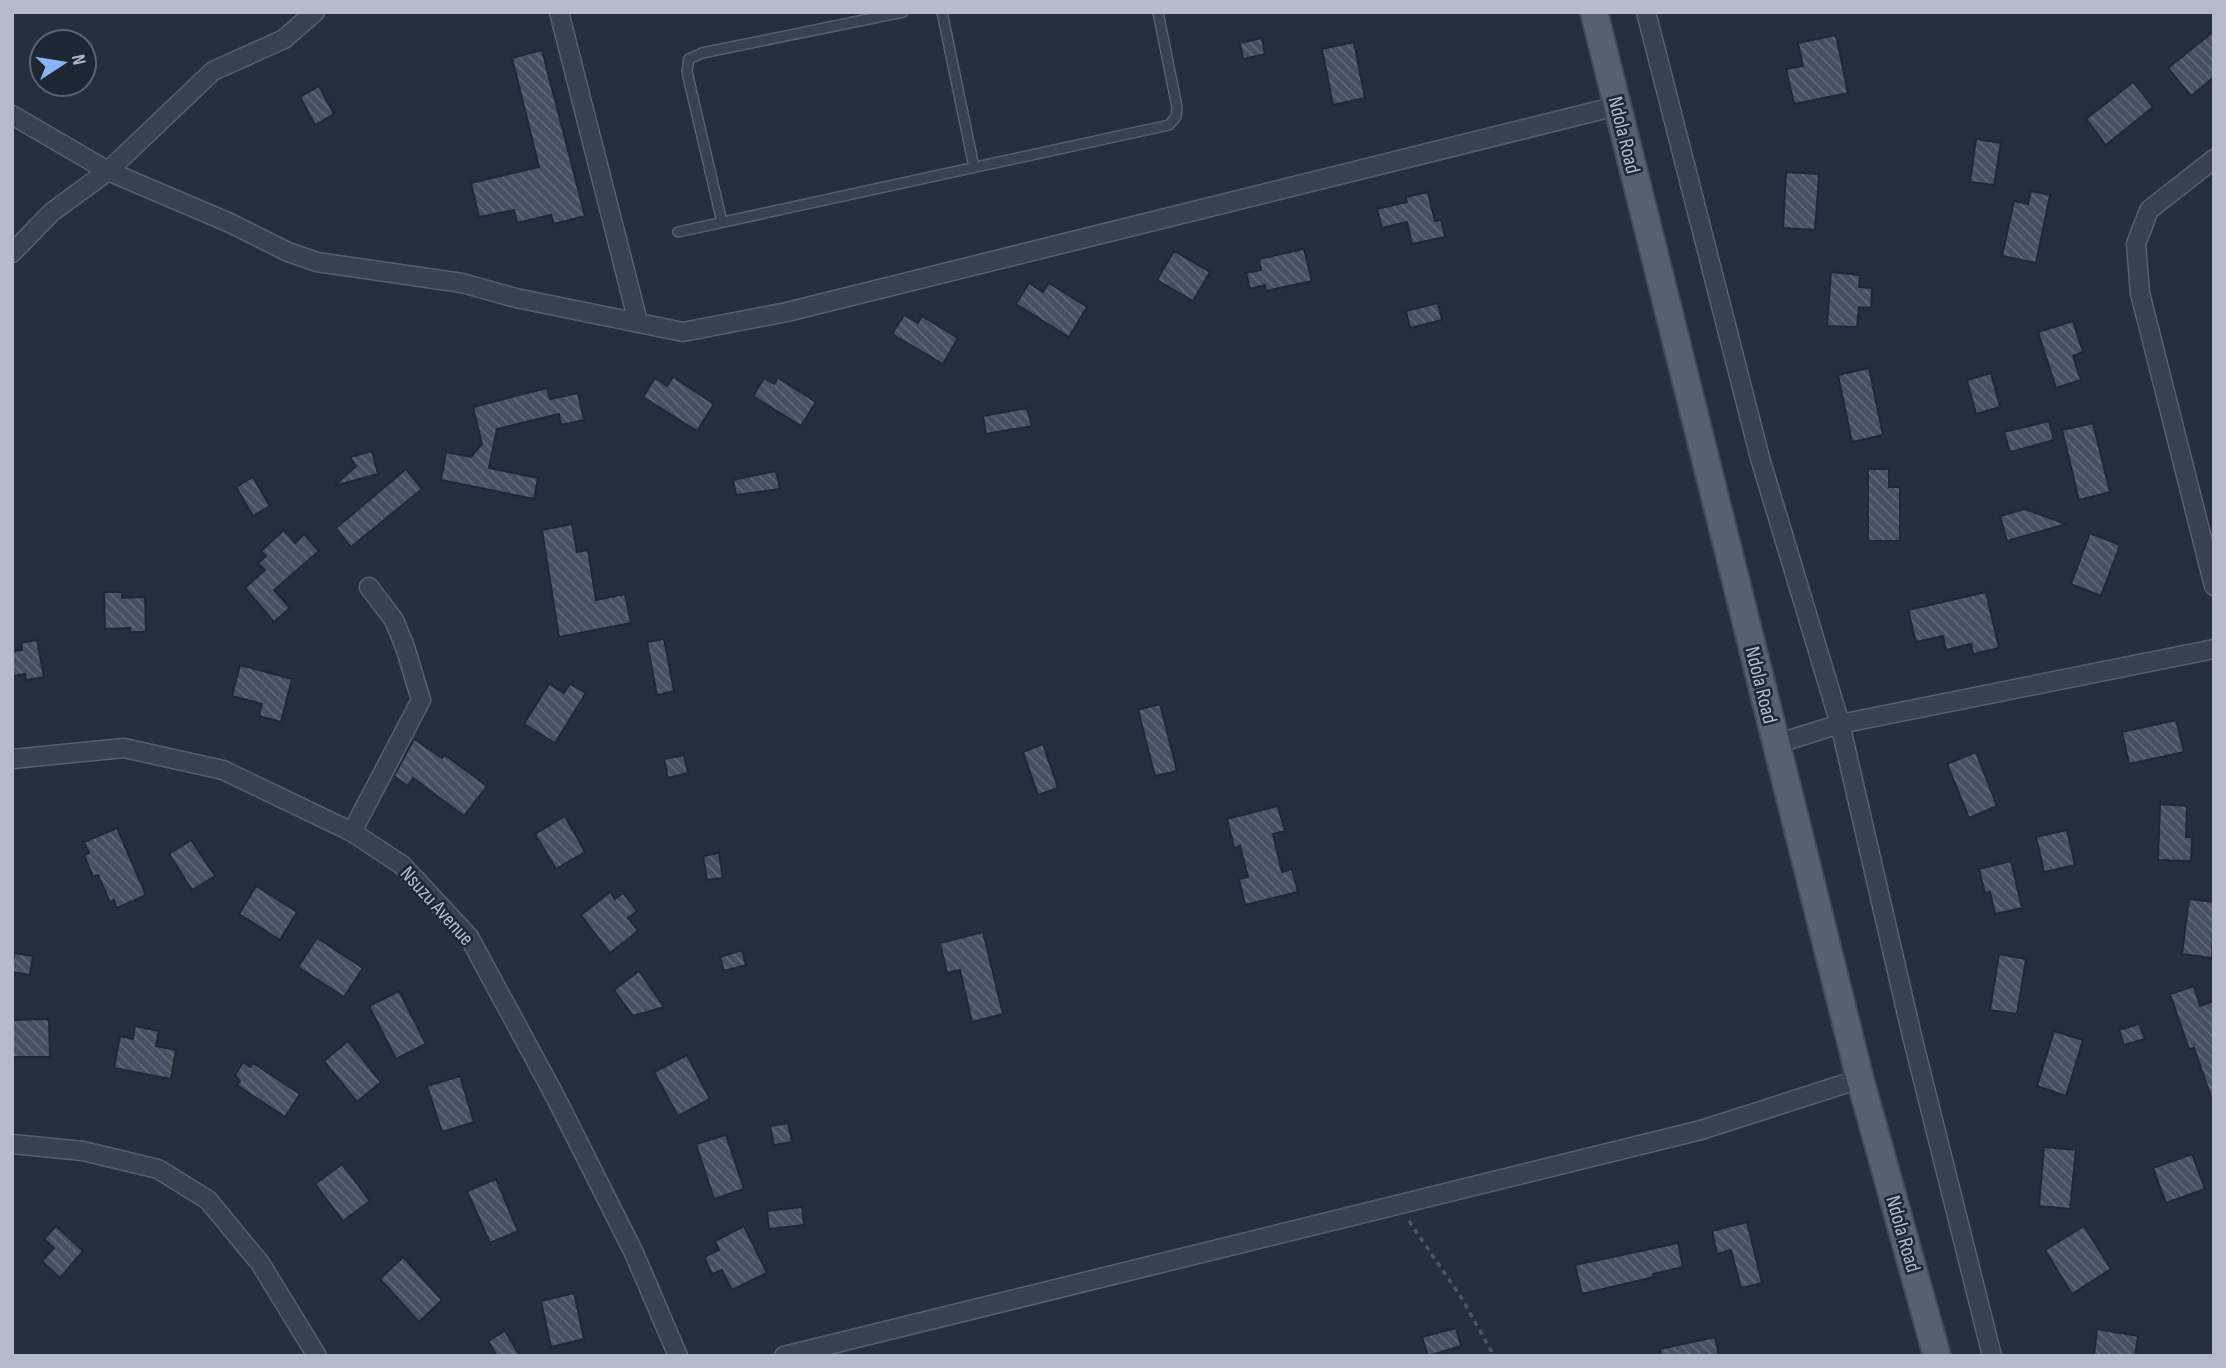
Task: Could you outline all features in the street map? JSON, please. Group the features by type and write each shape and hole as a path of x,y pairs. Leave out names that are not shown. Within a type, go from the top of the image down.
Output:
{"main road":[{"name":"Ndola Road","path":"1594,12 1860,1079 1937,1356"}],"street":[{"path":"12,253 52,212 108,171 213,71 284,38 316,12"},
{"path":"559,12 638,322"},
{"path":"1646,12 1760,457 1840,724 1912,1037 1992,1356"},
{"path":"12,115 108,171 230,223 288,252 317,261 462,283 516,298 683,332 788,312 1617,106"},
{"path":"2214,159 2149,210 2136,244 2140,293 2214,586"},
{"path":"352,832 421,700 394,620 369,587"},
{"path":"1776,744 1840,724 2214,649"},
{"name":"Nsuzu Avenue","path":"12,759 124,748 223,769 352,832 402,865 470,937 555,1096 634,1253 678,1356"},
{"path":"785,1356 1701,1130 1860,1079"},
{"path":"12,1143 83,1151 158,1169 208,1200 260,1263 317,1356"}],"lane":[{"path":"722,222 687,72 688,59 702,53 903,12"},
{"path":"942,12 974,167"},
{"path":"678,232 1169,125 1176,117 1177,107 1158,12"}],"path":[{"path":"1398,1205 1461,1297 1494,1356"}],"building":[{"path":"2214,31 2214,77 2191,96 2168,68"},
{"path":"1836,35 1848,93 1794,104 1786,69 1803,66 1798,43"},
{"path":"1262,38 1265,54 1243,59 1240,43"},
{"path":"1354,42 1365,98 1333,105 1322,49"},
{"path":"542,50 585,216 554,224 551,215 517,223 514,210 479,217 471,183 539,167 512,58"},
{"path":"2133,82 2153,107 2106,145 2086,119"},
{"path":"319,86 334,114 315,125 300,97"},
{"path":"1976,139 2001,143 1994,185 1970,182"},
{"path":"1786,172 1819,174 1815,230 1783,228"},
{"path":"2031,191 2050,195 2036,263 2002,256 2014,201 2028,204"},
{"path":"1428,192 1435,221 1441,220 1445,237 1412,244 1407,222 1382,228 1377,209 1407,202 1406,197"},
{"path":"1304,249 1312,281 1266,291 1265,285 1250,289 1246,273 1261,270 1259,259"},
{"path":"1174,251 1210,272 1193,301 1157,280"},
{"path":"1831,272 1860,275 1859,287 1872,288 1871,308 1859,307 1857,327 1827,326"},
{"path":"1029,283 1043,292 1049,283 1087,307 1069,337 1016,304"},
{"path":"1438,303 1442,320 1410,328 1406,311"},
{"path":"904,315 918,323 922,316 958,338 943,364 892,334"},
{"path":"2073,321 2083,352 2073,356 2081,380 2056,388 2038,332"},
{"path":"1869,368 1883,435 1852,442 1838,375"},
{"path":"1991,373 2000,407 1976,414 1967,380"},
{"path":"673,377 714,404 697,431 643,397 655,378 667,386"},
{"path":"764,378 774,384 778,378 816,402 801,426 753,396"},
{"path":"547,388 550,399 578,393 584,420 561,425 559,414 497,429 489,468 538,478 534,499 441,480 446,452 471,457 482,444 473,407"},
{"path":"1027,408 1032,426 986,434 983,416"},
{"path":"2049,421 2054,440 2010,452 2004,432"},
{"path":"2093,423 2110,492 2079,500 2062,430"},
{"path":"372,451 378,474 334,486 356,466 350,457"},
{"path":"406,469 422,489 351,547 336,528"},
{"path":"1868,469 1889,469 1889,487 1900,487 1900,541 1868,541"},
{"path":"776,471 780,489 736,495 733,480"},
{"path":"253,477 270,506 253,516 236,487"},
{"path":"2025,509 2066,524 2007,541 2000,516"},
{"path":"572,524 577,552 588,550 596,600 625,594 631,623 559,637 542,530"},
{"path":"284,530 295,543 304,534 319,551 274,590 290,608 274,622 245,588 265,570 258,563 266,556 261,551"},
{"path":"2090,533 2120,545 2101,596 2071,584"},
{"path":"104,592 122,592 122,598 145,597 146,632 130,632 130,628 105,629"},
{"path":"1986,592 1999,648 1973,654 1971,644 1946,650 1943,636 1916,642 1908,610"},
{"path":"664,639 674,691 657,695 647,642"},
{"path":"37,640 44,677 26,680 25,674 12,676 12,651 22,650 21,643"},
{"path":"240,665 292,679 281,722 259,716 262,704 232,696"},
{"path":"549,684 564,693 570,684 586,693 555,743 524,724"},
{"path":"1160,704 1177,771 1155,776 1138,710"},
{"path":"2176,720 2184,752 2129,764 2122,732"},
{"path":"414,739 442,758 445,755 487,786 464,816 413,778 408,786 394,776"},
{"path":"1043,744 1058,788 1038,795 1023,752"},
{"path":"1976,752 1997,806 1969,818 1947,764"},
{"path":"684,755 688,773 668,778 664,759"},
{"path":"2160,804 2187,806 2186,837 2192,837 2191,861 2158,860"},
{"path":"1278,806 1285,831 1273,834 1282,872 1292,869 1298,892 1245,905 1239,879 1248,877 1240,846 1234,848 1227,819"},
{"path":"565,816 585,852 556,869 535,834"},
{"path":"117,828 146,895 117,908 114,900 110,902 98,875 93,877 84,855 89,853 84,842"},
{"path":"2067,830 2075,865 2044,872 2036,837"},
{"path":"191,840 215,876 192,890 169,854"},
{"path":"719,853 723,878 707,880 703,856"},
{"path":"2011,861 2022,908 1995,914 1990,892 1985,893 1979,869"},
{"path":"256,886 297,912 280,940 239,914"},
{"path":"610,892 615,899 623,893 637,911 628,918 638,931 610,953 581,915"},
{"path":"2189,899 2214,902 2212,958 2182,954"},
{"path":"983,932 1003,1014 972,1022 960,970 947,973 940,943"},
{"path":"317,938 363,968 344,997 298,967"},
{"path":"742,950 746,965 724,971 720,957"},
{"path":"14,953 33,956 30,975 12,972"},
{"path":"1999,954 2026,959 2017,1014 1990,1010"},
{"path":"639,971 664,1007 633,1016 614,990"},
{"path":"2194,986 2200,1006 2214,1001 2214,1097 2211,1097 2194,1048 2189,1049 2170,994"},
{"path":"399,991 426,1044 396,1059 369,1006"},
{"path":"49,1019 50,1057 12,1057 12,1020"},
{"path":"2139,1024 2145,1039 2124,1045 2119,1030"},
{"path":"135,1026 159,1031 156,1046 176,1050 171,1079 114,1068 120,1036 133,1039"},
{"path":"2054,1031 2083,1040 2066,1096 2037,1086"},
{"path":"348,1041 381,1082 357,1102 324,1061"},
{"path":"687,1055 710,1099 678,1116 654,1072"},
{"path":"243,1062 250,1067 253,1063 300,1094 285,1117 237,1085 240,1081 235,1075"},
{"path":"460,1076 474,1122 442,1132 427,1086"},
{"path":"788,1123 792,1142 774,1145 770,1126"},
{"path":"726,1135 744,1189 714,1199 696,1144"},
{"path":"2044,1147 2076,1150 2070,1209 2039,1206"},
{"path":"2192,1154 2205,1189 2166,1203 2153,1168"},
{"path":"342,1164 370,1201 343,1221 315,1184"},
{"path":"496,1179 518,1231 490,1243 467,1191"},
{"path":"802,1207 804,1225 769,1229 767,1211"},
{"path":"1747,1222 1762,1283 1741,1288 1731,1250 1717,1254 1712,1231"},
{"path":"56,1226 83,1251 60,1278 42,1261 54,1248 44,1239"},
{"path":"744,1226 767,1273 732,1290 722,1270 712,1274 704,1257 719,1250 715,1241"},
{"path":"2084,1226 2111,1269 2072,1294 2045,1250"},
{"path":"1678,1243 1683,1267 1653,1274 1654,1277 1582,1294 1575,1265"},
{"path":"403,1257 442,1300 419,1322 380,1279"},
{"path":"574,1293 584,1339 551,1347 541,1301"},
{"path":"1456,1328 1461,1346 1428,1356 1422,1337"},
{"path":"2097,1329 2138,1336 2135,1356 2094,1356"},
{"path":"505,1331 520,1356 497,1356 488,1341"},
{"path":"1715,1337 1719,1356 1661,1356 1660,1349"}]}
